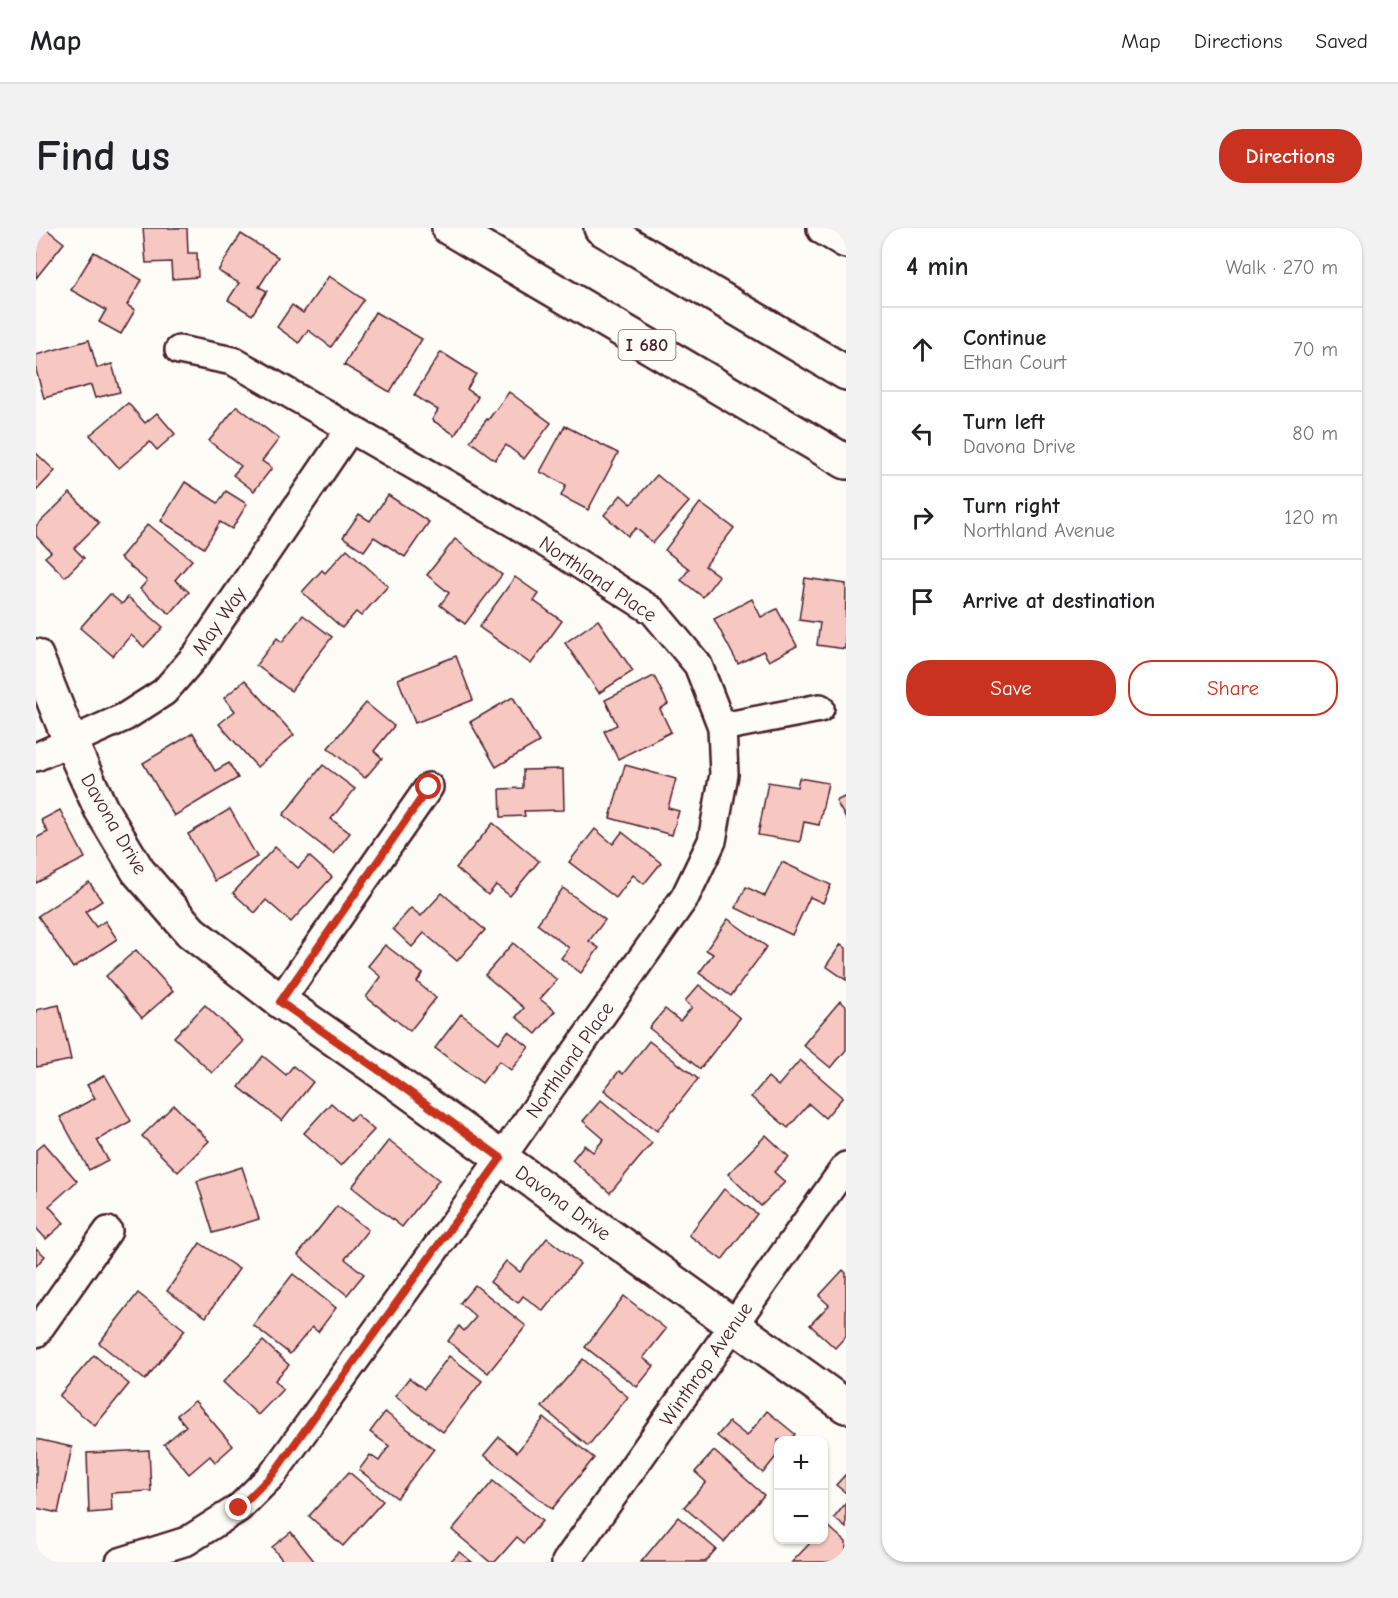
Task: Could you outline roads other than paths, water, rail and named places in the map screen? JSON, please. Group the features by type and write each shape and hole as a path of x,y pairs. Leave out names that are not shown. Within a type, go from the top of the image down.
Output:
{"main road":[{"name":"I 680","path":"449,228 846,462"},
{"path":"601,228 846,373"},
{"path":"824,228 846,241"},
{"name":"Davona Drive","path":"36,656 70,741 101,809 138,871 191,932 280,1002 399,1084 846,1406"}],"street":[{"name":"Northland Place","path":"120,1562 187,1541 239,1508 273,1474 501,1158 685,897 712,841 724,774 722,727 698,665 653,611 519,526 233,361 179,350"},
{"name":"May Way","path":"36,757 125,717 164,692 197,654 350,429"},
{"path":"722,727 820,708"},
{"path":"280,1002 429,787"},
{"name":"Winthrop Avenue","path":"566,1562 846,1166"},
{"path":"36,1333 108,1231"}]}
